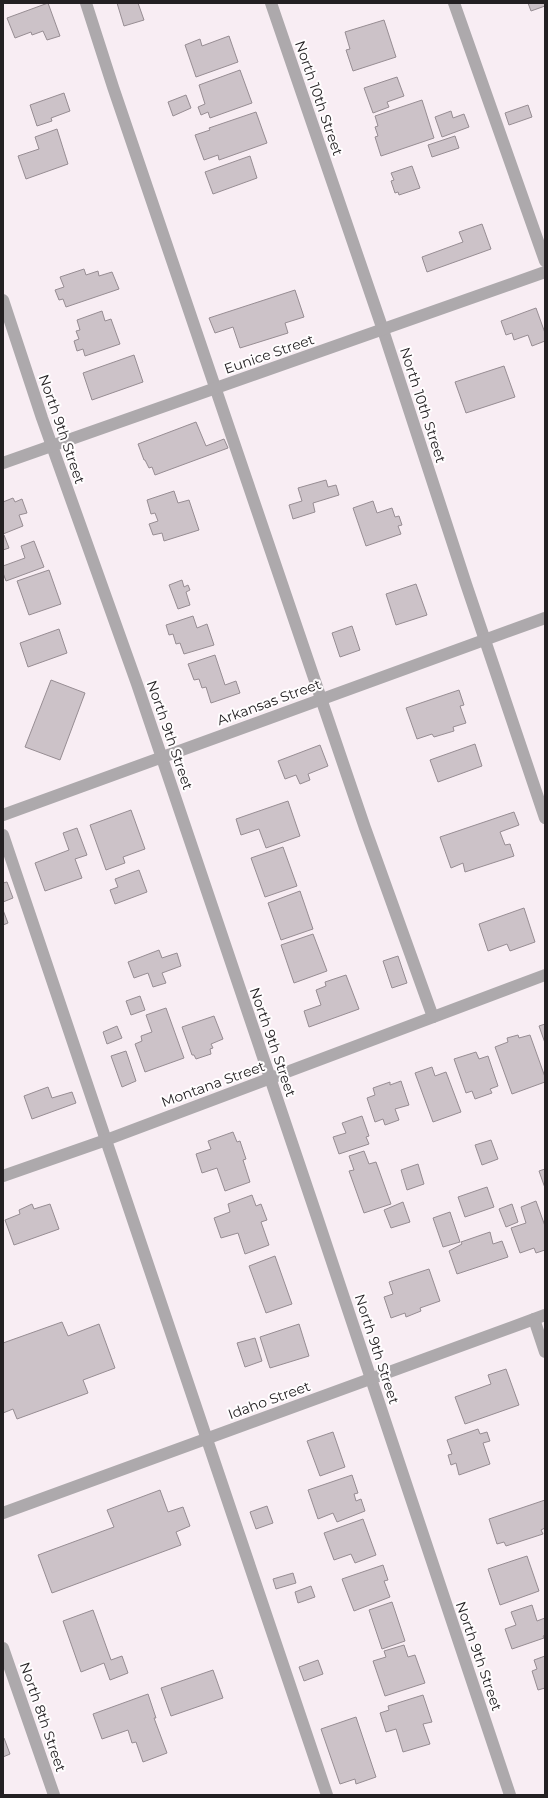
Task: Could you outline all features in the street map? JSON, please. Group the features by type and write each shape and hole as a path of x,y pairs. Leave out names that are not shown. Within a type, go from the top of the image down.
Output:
{"street":[{"path":"86,3 113,87 321,699 433,1017"},
{"name":"North 10th Street","path":"271,3 383,330 545,818"},
{"path":"454,3 545,261"},
{"name":"Eunice Street","path":"3,463 545,272"},
{"name":"North 9th Street","path":"3,300 52,446 161,756 510,1795"},
{"name":"Arkansas Street","path":"3,815 161,756 545,618"},
{"path":"3,835 327,1795"},
{"name":"Montana Street","path":"3,1176 106,1140 545,975"},
{"path":"539,1317 545,1352"},
{"name":"Idaho Street","path":"3,1513 539,1317"},
{"name":"North 8th Street","path":"3,1648 54,1795"}],"building":[{"path":"48,3 60,36 47,40 43,31 32,35 31,32 15,38 7,18"},
{"path":"117,3 138,3 144,20 124,26"},
{"path":"528,3 545,3 545,6 531,11"},
{"path":"384,20 396,57 353,71 346,50 350,49 345,32"},
{"path":"229,36 238,62 196,77 185,45 200,39 202,46"},
{"path":"240,70 252,103 210,118 208,112 201,115 198,107 205,104 199,85"},
{"path":"397,77 404,96 387,102 389,107 373,113 364,88"},
{"path":"64,93 70,111 51,118 52,121 37,126 30,105"},
{"path":"186,95 191,108 173,116 168,102"},
{"path":"422,100 434,138 381,156 375,137 378,136 375,127 378,126 375,116"},
{"path":"528,105 532,117 509,125 505,113"},
{"path":"451,111 453,118 464,114 469,127 442,137 435,117"},
{"path":"256,112 267,143 219,160 218,155 204,160 195,135 210,130 209,128"},
{"path":"57,129 68,164 26,179 18,156 39,149 35,137"},
{"path":"455,136 459,148 432,157 428,145"},
{"path":"250,156 257,178 213,194 205,172"},
{"path":"412,166 420,188 399,195 398,192 395,193 391,181 394,180 391,173"},
{"path":"482,224 491,249 427,272 422,257 463,242 459,232"},
{"path":"84,269 86,275 98,271 99,276 112,272 119,289 66,307 63,299 59,300 55,290 64,287 60,277"},
{"path":"295,290 304,317 285,323 288,333 240,348 233,327 215,333 209,318"},
{"path":"536,308 545,333 545,341 532,346 528,335 514,340 512,333 506,335 501,321"},
{"path":"102,311 105,321 111,319 120,344 85,356 83,349 77,351 74,341 79,339 76,331 80,330 77,320"},
{"path":"134,355 143,382 92,400 83,373"},
{"path":"504,366 515,397 466,413 455,382"},
{"path":"196,422 206,446 224,439 228,448 155,475 152,467 149,468 144,460 138,444"},
{"path":"326,480 328,487 336,485 339,495 313,503 315,512 293,519 289,505 302,501 298,488"},
{"path":"174,491 178,503 189,500 199,530 164,541 162,533 153,535 149,524 158,521 155,513 151,514 147,500"},
{"path":"13,498 15,502 22,499 27,513 19,515 23,526 3,534 3,502"},
{"path":"373,501 377,513 392,508 395,517 399,516 402,525 398,526 401,534 366,546 353,508"},
{"path":"4,535 9,548 3,550 3,536"},
{"path":"34,541 44,567 6,581 3,573 3,566 25,558 21,546"},
{"path":"49,570 61,604 29,615 17,581"},
{"path":"182,580 184,587 188,585 190,590 186,592 190,605 178,609 169,585"},
{"path":"416,584 427,615 396,625 386,594"},
{"path":"193,616 197,628 207,624 214,645 184,654 180,643 176,644 173,634 169,635 166,625"},
{"path":"352,626 360,650 340,657 332,633"},
{"path":"59,629 67,653 28,667 20,643"},
{"path":"215,655 225,685 236,681 240,693 211,703 206,687 202,688 199,679 194,680 188,664"},
{"path":"51,680 85,693 60,760 25,747"},
{"path":"459,690 464,705 460,706 466,723 453,727 454,731 434,737 432,734 417,739 406,708"},
{"path":"475,744 482,766 438,782 430,760"},
{"path":"320,745 328,766 308,774 310,780 300,784 296,775 285,779 278,761"},
{"path":"288,801 300,836 266,848 259,829 241,835 236,819"},
{"path":"131,810 145,849 123,857 125,863 106,870 90,825"},
{"path":"514,812 519,825 500,832 505,845 510,844 514,856 465,872 463,863 451,868 440,837"},
{"path":"77,828 87,855 75,859 82,878 45,891 35,863 69,850 63,833"},
{"path":"283,847 297,886 265,897 251,858"},
{"path":"139,870 147,892 115,904 110,890 118,887 115,879"},
{"path":"7,882 13,898 3,902 3,883"},
{"path":"300,891 313,929 281,940 268,903"},
{"path":"524,908 535,942 510,951 507,944 488,951 479,924"},
{"path":"3,910 8,923 3,925"},
{"path":"313,934 327,971 294,983 281,945"},
{"path":"159,950 162,958 177,953 181,966 162,973 166,983 153,987 148,973 134,978 128,962"},
{"path":"398,956 407,983 392,988 383,961"},
{"path":"346,975 359,1009 309,1027 304,1011 321,1005 316,990 326,986 325,982"},
{"path":"140,996 145,1010 131,1015 126,1001"},
{"path":"166,1008 184,1058 145,1072 135,1044 142,1041 141,1036 152,1032 146,1015"},
{"path":"214,1016 223,1039 211,1044 213,1048 210,1049 211,1054 196,1059 194,1055 192,1055 182,1027"},
{"path":"545,1024 545,1043 539,1026"},
{"path":"117,1026 122,1038 107,1044 103,1032"},
{"path":"518,1035 519,1038 530,1035 545,1077 545,1082 512,1094 495,1047 508,1042 507,1038"},
{"path":"126,1051 136,1081 122,1087 111,1056"},
{"path":"476,1052 479,1059 488,1056 498,1086 490,1089 492,1093 475,1099 472,1091 466,1093 454,1059"},
{"path":"432,1067 435,1076 446,1072 461,1112 433,1122 415,1073"},
{"path":"401,1081 409,1105 395,1109 399,1120 385,1125 383,1119 375,1122 367,1098 375,1095 373,1088 390,1082 390,1085"},
{"path":"48,1087 52,1098 72,1092 76,1103 32,1119 24,1096"},
{"path":"362,1116 369,1136 366,1137 369,1144 339,1154 333,1137 346,1133 342,1123"},
{"path":"233,1132 237,1142 240,1141 246,1159 243,1160 250,1182 225,1191 217,1168 202,1173 196,1154 211,1149 208,1141"},
{"path":"491,1140 498,1159 482,1165 475,1145"},
{"path":"364,1151 369,1164 376,1162 391,1204 364,1213 349,1171 354,1170 349,1156"},
{"path":"418,1164 424,1184 407,1190 401,1170"},
{"path":"545,1169 545,1188 539,1171"},
{"path":"487,1187 494,1207 465,1217 458,1197"},
{"path":"252,1195 256,1206 261,1204 267,1220 261,1222 269,1245 245,1254 238,1233 221,1238 214,1218 230,1212 228,1204"},
{"path":"536,1201 545,1226 545,1250 536,1253 534,1248 520,1253 511,1228 526,1223 521,1207"},
{"path":"403,1202 410,1222 391,1228 384,1210"},
{"path":"32,1204 34,1209 50,1204 59,1229 14,1245 5,1220 20,1214 19,1210"},
{"path":"512,1204 518,1222 506,1227 499,1209"},
{"path":"450,1212 460,1242 443,1247 433,1218"},
{"path":"490,1232 493,1244 502,1241 508,1257 457,1274 449,1251 462,1244 461,1242"},
{"path":"275,1256 292,1304 266,1313 249,1266"},
{"path":"429,1269 440,1301 420,1308 421,1311 406,1317 405,1313 391,1318 384,1297 393,1294 389,1282"},
{"path":"62,1322 68,1336 99,1324 115,1368 83,1380 88,1393 17,1419 13,1409 3,1413 3,1343"},
{"path":"299,1324 309,1356 270,1368 260,1337"},
{"path":"255,1338 262,1361 245,1367 237,1343"},
{"path":"506,1369 519,1405 465,1424 455,1397 491,1384 488,1375"},
{"path":"478,1429 480,1434 487,1432 490,1441 483,1443 490,1464 459,1475 456,1463 451,1465 448,1455 452,1454 447,1440"},
{"path":"333,1432 345,1467 320,1476 307,1441"},
{"path":"352,1475 358,1493 354,1494 356,1501 361,1499 365,1511 337,1522 333,1513 318,1519 308,1490"},
{"path":"160,1490 168,1512 183,1507 190,1526 176,1532 181,1545 52,1593 38,1555 114,1527 107,1510"},
{"path":"545,1500 545,1528 541,1530 543,1534 506,1546 504,1542 497,1544 489,1519"},
{"path":"267,1506 273,1523 256,1529 250,1512"},
{"path":"363,1519 376,1555 355,1563 351,1554 334,1560 324,1533"},
{"path":"527,1556 539,1591 500,1605 488,1569"},
{"path":"383,1565 388,1580 384,1581 390,1597 354,1611 342,1579"},
{"path":"293,1573 296,1583 276,1589 273,1579"},
{"path":"311,1586 315,1597 298,1603 295,1592"},
{"path":"392,1602 405,1641 382,1649 369,1610"},
{"path":"532,1605 537,1621 545,1618 544,1638 512,1649 505,1629 516,1625 511,1612"},
{"path":"93,1610 111,1660 122,1656 128,1673 110,1680 104,1663 81,1672 63,1621"},
{"path":"404,1645 408,1657 415,1655 425,1683 385,1696 373,1661 386,1657 384,1651"},
{"path":"545,1656 545,1688 538,1690 532,1671 537,1669 534,1660"},
{"path":"318,1660 323,1674 304,1681 299,1667"},
{"path":"213,1670 223,1698 171,1716 161,1688"},
{"path":"148,1694 156,1718 154,1718 167,1753 143,1762 136,1742 132,1743 128,1730 102,1739 93,1714"},
{"path":"423,1695 432,1722 423,1724 430,1744 403,1752 396,1729 386,1732 380,1713 389,1710 388,1706"},
{"path":"356,1717 376,1777 356,1784 355,1779 340,1784 321,1729"},
{"path":"4,1738 10,1754 3,1757 3,1739"}]}
